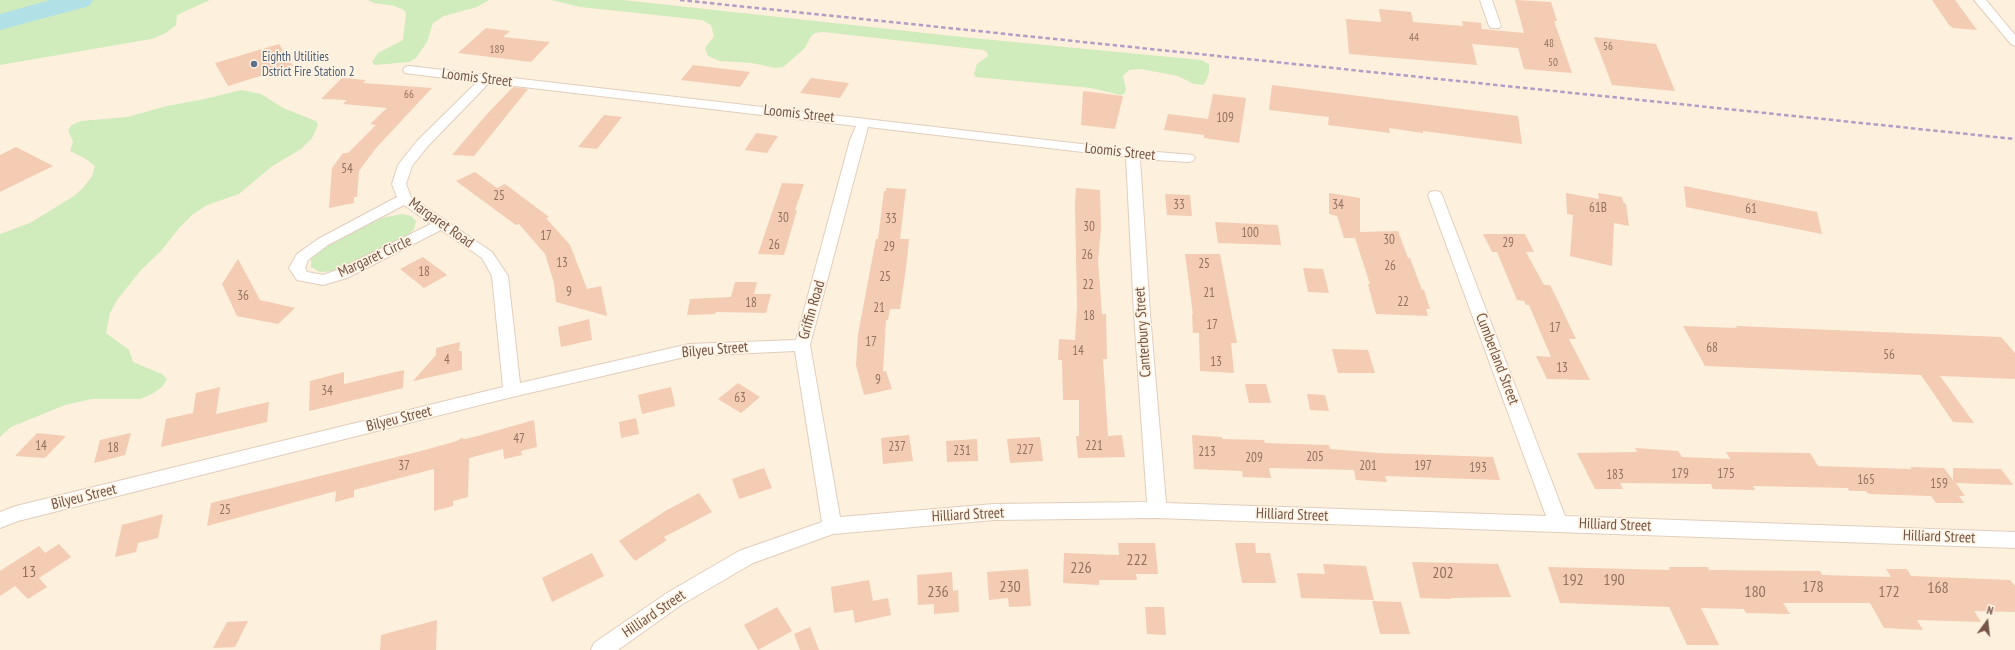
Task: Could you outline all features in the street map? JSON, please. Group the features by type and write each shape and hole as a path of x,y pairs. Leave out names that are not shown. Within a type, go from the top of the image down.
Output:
{"street":[{"path":"1486,0 1496,26"},
{"path":"1980,0 2015,42"},
{"name":"Loomis Street","path":"409,70 1133,154 1188,158"},
{"name":"Margaret Road","path":"486,79 422,144 405,165 399,184 405,198 487,255 500,276 512,391"},
{"name":"Griffin Road","path":"832,526 802,345 812,314 857,140 864,122"},
{"name":"Canterbury Street","path":"1133,154 1142,314 1157,510"},
{"name":"Cumberland Street","path":"1435,195 1558,523"},
{"name":"Margaret Circle","path":"405,198 323,242 302,257 297,268 302,276 323,280 342,274 442,224"},
{"name":"Bilyeu Street","path":"0,520 16,514 512,391 689,350 802,345"},
{"name":"Hilliard Street","path":"601,650 674,599 746,557 832,526 994,512 1157,510 2015,540"}],"green space":[{"path":"0,0 210,0 177,15 176,25 166,33 151,39 0,65"},
{"path":"368,0 489,0 477,7 444,16 433,23 427,42 416,58 409,62 375,65 372,62 378,53 403,40 406,13 404,10 395,6 374,3"},
{"path":"551,0 623,0 962,37 1201,60 1209,64 1209,73 1203,85 1194,84 1178,76 1141,69 1129,70 1123,76 1126,90 1124,94 1120,95 1091,88 975,77 974,73 977,64 988,56 987,52 983,50 823,32 815,33 811,36 805,48 783,67 775,68 752,63 720,61 708,56 705,48 714,36 711,25 702,20 580,7"},
{"path":"241,90 261,94 283,108 316,121 318,125 312,138 301,149 271,167 239,194 207,205 192,215 180,227 161,251 141,270 117,300 110,313 106,333 129,350 133,362 162,374 167,379 162,387 152,394 140,399 92,399 65,405 11,427 0,437 0,234 30,223 74,196 83,188 92,176 95,166 86,159 70,151 73,142 68,130 72,125 81,121 127,117 167,106"},
{"path":"402,214 411,216 416,221 414,229 407,236 336,271 320,272 311,267 311,258 322,249 381,218"}],"building":[{"path":"1515,0 1551,2 1557,21 1554,21 1572,73 1524,69 1518,48 1472,44 1477,65 1349,54 1346,19 1381,22 1379,9 1411,12 1413,22 1463,26 1462,21 1481,23 1482,29 1524,33"},
{"path":"1932,0 1955,0 1977,30 1953,28 1949,25"},
{"path":"486,28 510,31 503,37 550,42 531,62 458,53"},
{"path":"1594,37 1656,44 1675,91 1612,85"},
{"name":"Eighth Utilities Dstrict Fire Station 2","path":"279,44 293,66 228,86 215,63"},
{"path":"693,65 750,72 740,87 681,80"},
{"path":"342,78 366,80 363,83 432,88 376,148 359,171 357,197 354,197 354,203 329,208 332,168 343,153 348,153 376,125 370,124 387,108 343,104 347,100 321,99"},
{"path":"811,78 849,83 840,98 800,93"},
{"path":"1272,85 1518,116 1522,144 1423,131 1423,133 1389,128 1390,133 1328,125 1329,117 1269,110"},
{"path":"513,87 528,89 474,156 452,155 487,114"},
{"path":"1083,91 1123,96 1115,129 1081,125"},
{"path":"1213,94 1246,98 1239,143 1204,138 1204,135 1164,130 1168,114 1208,119"},
{"path":"604,115 622,117 597,149 578,147"},
{"path":"756,133 778,136 767,153 745,150"},
{"path":"16,147 53,166 0,192 0,155"},
{"path":"475,172 497,188 505,184 549,217 546,218 570,245 587,289 601,286 607,316 556,302 554,283 545,254 519,224 516,225 456,181"},
{"path":"782,183 804,184 795,210 797,210 784,255 758,254"},
{"path":"1684,186 1817,212 1822,234 1686,207"},
{"path":"886,188 906,189 900,239 909,239 906,268 900,309 890,309 888,320 886,320 883,371 886,371 892,389 864,395 856,365 858,334 876,239 878,239 884,191 886,191"},
{"path":"1076,188 1100,190 1101,228 1098,261 1102,314 1106,314 1107,359 1103,359 1108,436 1122,435 1125,457 1078,458 1076,436 1079,436 1079,400 1063,400 1062,360 1058,360 1059,339 1075,340 1077,306"},
{"path":"1329,193 1360,198 1360,232 1398,231 1422,290 1424,290 1430,309 1426,309 1428,316 1376,314 1368,284 1370,284 1355,238 1344,238 1337,216 1329,214"},
{"path":"1566,193 1599,199 1598,193 1622,197 1623,202 1626,204 1629,226 1614,223 1612,266 1570,256 1573,215 1567,214"},
{"path":"1165,194 1190,195 1192,216 1167,215"},
{"path":"1215,222 1278,225 1281,245 1218,243"},
{"path":"1483,234 1525,234 1534,252 1526,252 1544,285 1550,285 1558,301 1576,339 1569,339 1590,380 1547,379 1536,356 1551,357 1529,305 1526,305 1524,301 1517,300 1497,252 1492,252"},
{"path":"1185,254 1220,254 1237,343 1231,343 1234,373 1200,371 1199,333 1193,333 1192,314 1193,315"},
{"path":"423,257 447,275 424,288 400,269"},
{"path":"238,259 260,300 295,308 278,324 237,316 222,284"},
{"path":"1303,268 1323,269 1329,293 1308,292"},
{"path":"735,282 757,282 754,294 771,294 766,313 716,312 715,314 687,315 690,299 731,297"},
{"path":"589,319 592,340 561,347 558,327"},
{"path":"1683,326 1737,328 1736,326 2001,337 2015,353 2015,379 1940,376 1974,423 1953,422 1921,375 1705,366"},
{"path":"460,342 459,351 462,351 462,370 413,381 436,355 436,348"},
{"path":"1332,349 1368,350 1375,373 1338,373"},
{"path":"404,370 403,388 309,411 310,381 344,372 344,384"},
{"path":"738,383 760,397 741,413 718,399"},
{"path":"1245,384 1266,384 1271,403 1249,403"},
{"path":"220,387 216,414 269,402 267,422 161,447 166,419 193,413 196,393"},
{"path":"671,387 675,406 642,414 638,395"},
{"path":"1307,394 1325,395 1329,411 1310,410"},
{"path":"636,418 639,434 621,438 619,422"},
{"path":"534,420 537,447 521,451 522,455 504,459 503,449 469,458 468,497 453,501 453,506 434,511 434,469 354,490 354,497 335,502 336,491 207,526 211,503 421,451 457,441 461,438 465,439 478,436"},
{"path":"37,433 66,436 45,458 15,456"},
{"path":"131,433 125,455 94,463 100,440"},
{"path":"909,435 913,461 883,464 881,438"},
{"path":"1192,435 1222,437 1222,439 1264,440 1265,443 1329,445 1330,449 1380,453 1493,457 1500,480 1385,476 1387,482 1356,480 1354,470 1269,468 1271,478 1243,477 1242,471 1194,469"},
{"path":"1040,437 1043,461 1010,463 1007,439"},
{"path":"977,439 978,461 947,462 946,441"},
{"path":"1635,448 1678,451 1682,457 1730,459 1726,452 1810,453 1818,466 1912,469 1910,467 1944,468 1953,480 1953,468 2001,469 2013,485 1956,483 1965,496 1959,496 1964,503 1936,503 1931,496 1869,494 1865,491 1849,491 1848,488 1753,486 1755,490 1713,489 1711,484 1620,483 1623,489 1595,489 1577,453 1637,452"},
{"path":"764,468 772,488 739,499 732,479"},
{"path":"699,493 712,512 664,537 667,540 635,561 619,541 667,510"},
{"path":"163,514 158,538 138,543 136,552 115,557 122,525"},
{"path":"1118,543 1155,543 1158,574 1136,574 1137,580 1099,580 1099,585 1063,583 1064,553 1119,555"},
{"path":"1235,543 1255,543 1256,553 1270,553 1276,583 1242,583"},
{"path":"59,544 71,557 39,578 47,587 28,599 15,586 0,596 0,571 39,546 45,553"},
{"path":"592,553 604,576 552,602 542,578"},
{"path":"1412,562 1498,564 1511,597 1451,599 1420,598"},
{"path":"1323,564 1366,566 1374,600 1301,598 1297,573 1325,574"},
{"path":"1548,567 1670,570 1669,567 1708,567 1709,570 1820,571 1822,575 1891,577 1886,569 1907,569 1911,576 2010,580 2015,586 2015,612 1974,611 1981,622 1917,620 1923,630 1884,628 1870,603 1783,603 1790,614 1746,613 1744,609 1701,608 1719,645 1687,645 1669,607 1560,603"},
{"path":"1028,569 1031,606 1009,607 1008,598 989,600 987,572"},
{"path":"952,572 953,591 958,590 959,612 934,614 934,604 918,605 917,575"},
{"path":"869,580 873,601 888,598 891,615 855,623 853,610 834,613 831,587"},
{"path":"1372,601 1401,602 1410,634 1380,634"},
{"path":"777,607 792,631 758,650 744,625"},
{"path":"1145,607 1164,607 1166,635 1147,634"},
{"path":"437,620 436,650 380,650 381,635"},
{"path":"248,621 235,647 213,648 227,622"},
{"path":"810,627 819,650 800,650 794,634"}],"waterway":[{"path":"0,22 80,0"}],"railway":[{"path":"680,0 2015,139"}],"place":[{"name":"Eighth Utilities Dstrict Fire Station 2","path":"254,64"}]}
